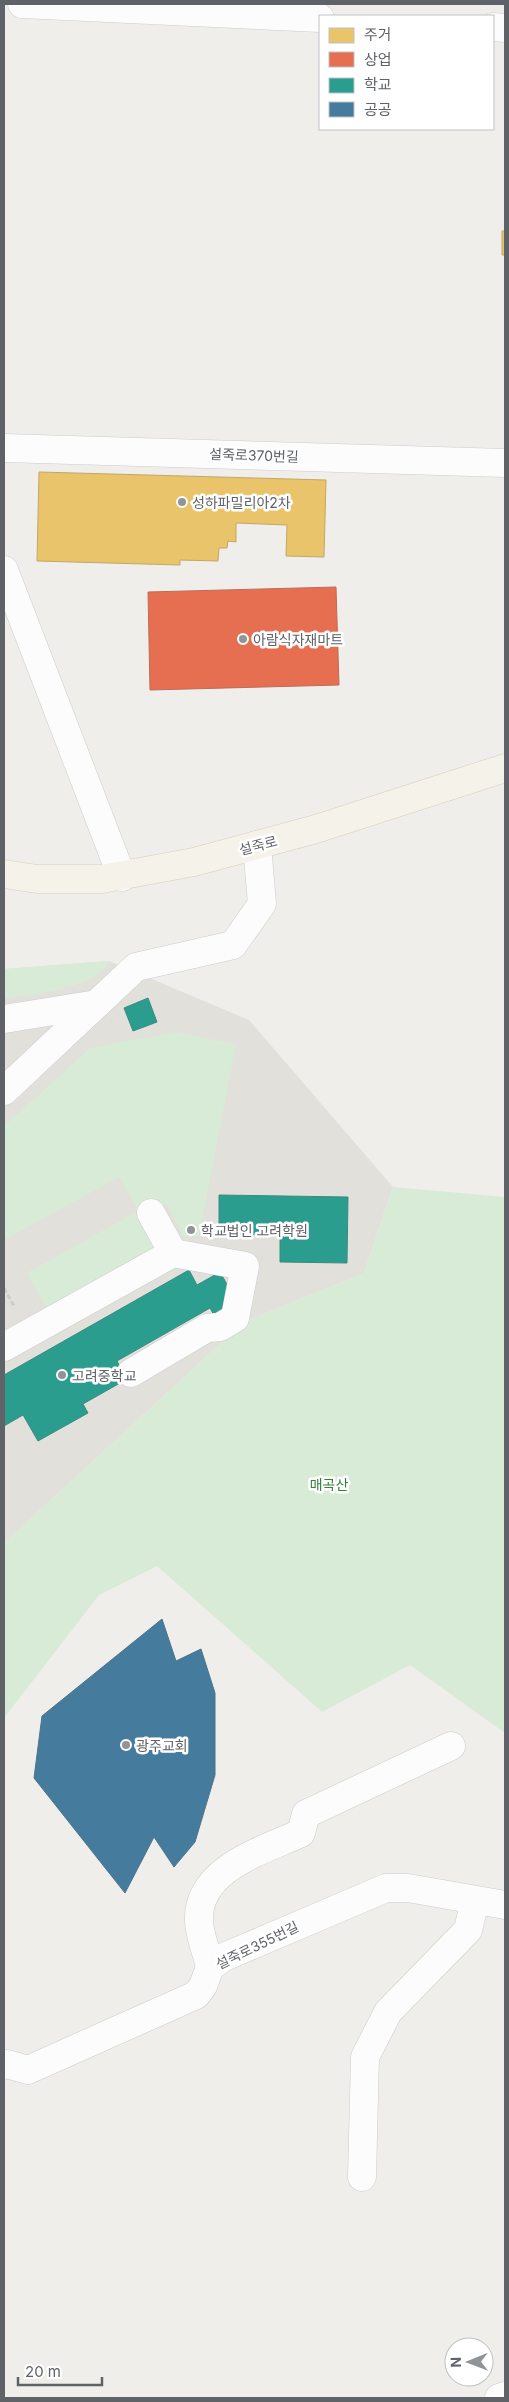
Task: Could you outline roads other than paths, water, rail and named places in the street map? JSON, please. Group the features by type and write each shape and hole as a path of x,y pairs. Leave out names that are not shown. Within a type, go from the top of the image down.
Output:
{"main road":[{"name":"설죽로","path":"4,874 37,879 122,877 194,862 316,829 505,768"}],"street":[{"path":"22,4 319,18"},
{"name":"설죽로370번길","path":"4,448 505,463"},
{"path":"4,570 122,877"},
{"path":"4,1091 136,967 232,945 262,904 257,845"},
{"path":"4,1019 97,1004"},
{"path":"151,1212 173,1253"},
{"path":"4,1347 173,1253 245,1266 235,1318 220,1326 207,1328 131,1373"},
{"path":"210,1967 199,1922 204,1892 216,1877 239,1862 301,1832 306,1814 451,1746"},
{"name":"설죽로355번길","path":"4,2065 28,2070 196,1995 210,1967 224,1957 386,1888 408,1888 505,1905"},
{"path":"362,2177 366,2057 388,2012 468,1930 475,1900"},
{"path":"499,2398 505,2396"}],"place":[{"name":"성하파밀리아2차","path":"182,502"},
{"name":"아람식자재마트","path":"243,639"},
{"name":"학교법인 고려학원","path":"191,1230"},
{"name":"고려중학교","path":"62,1375"},
{"name":"광주교회","path":"126,1745"}],"park label":[{"name":"매곡산","path":"329,1484"}]}
